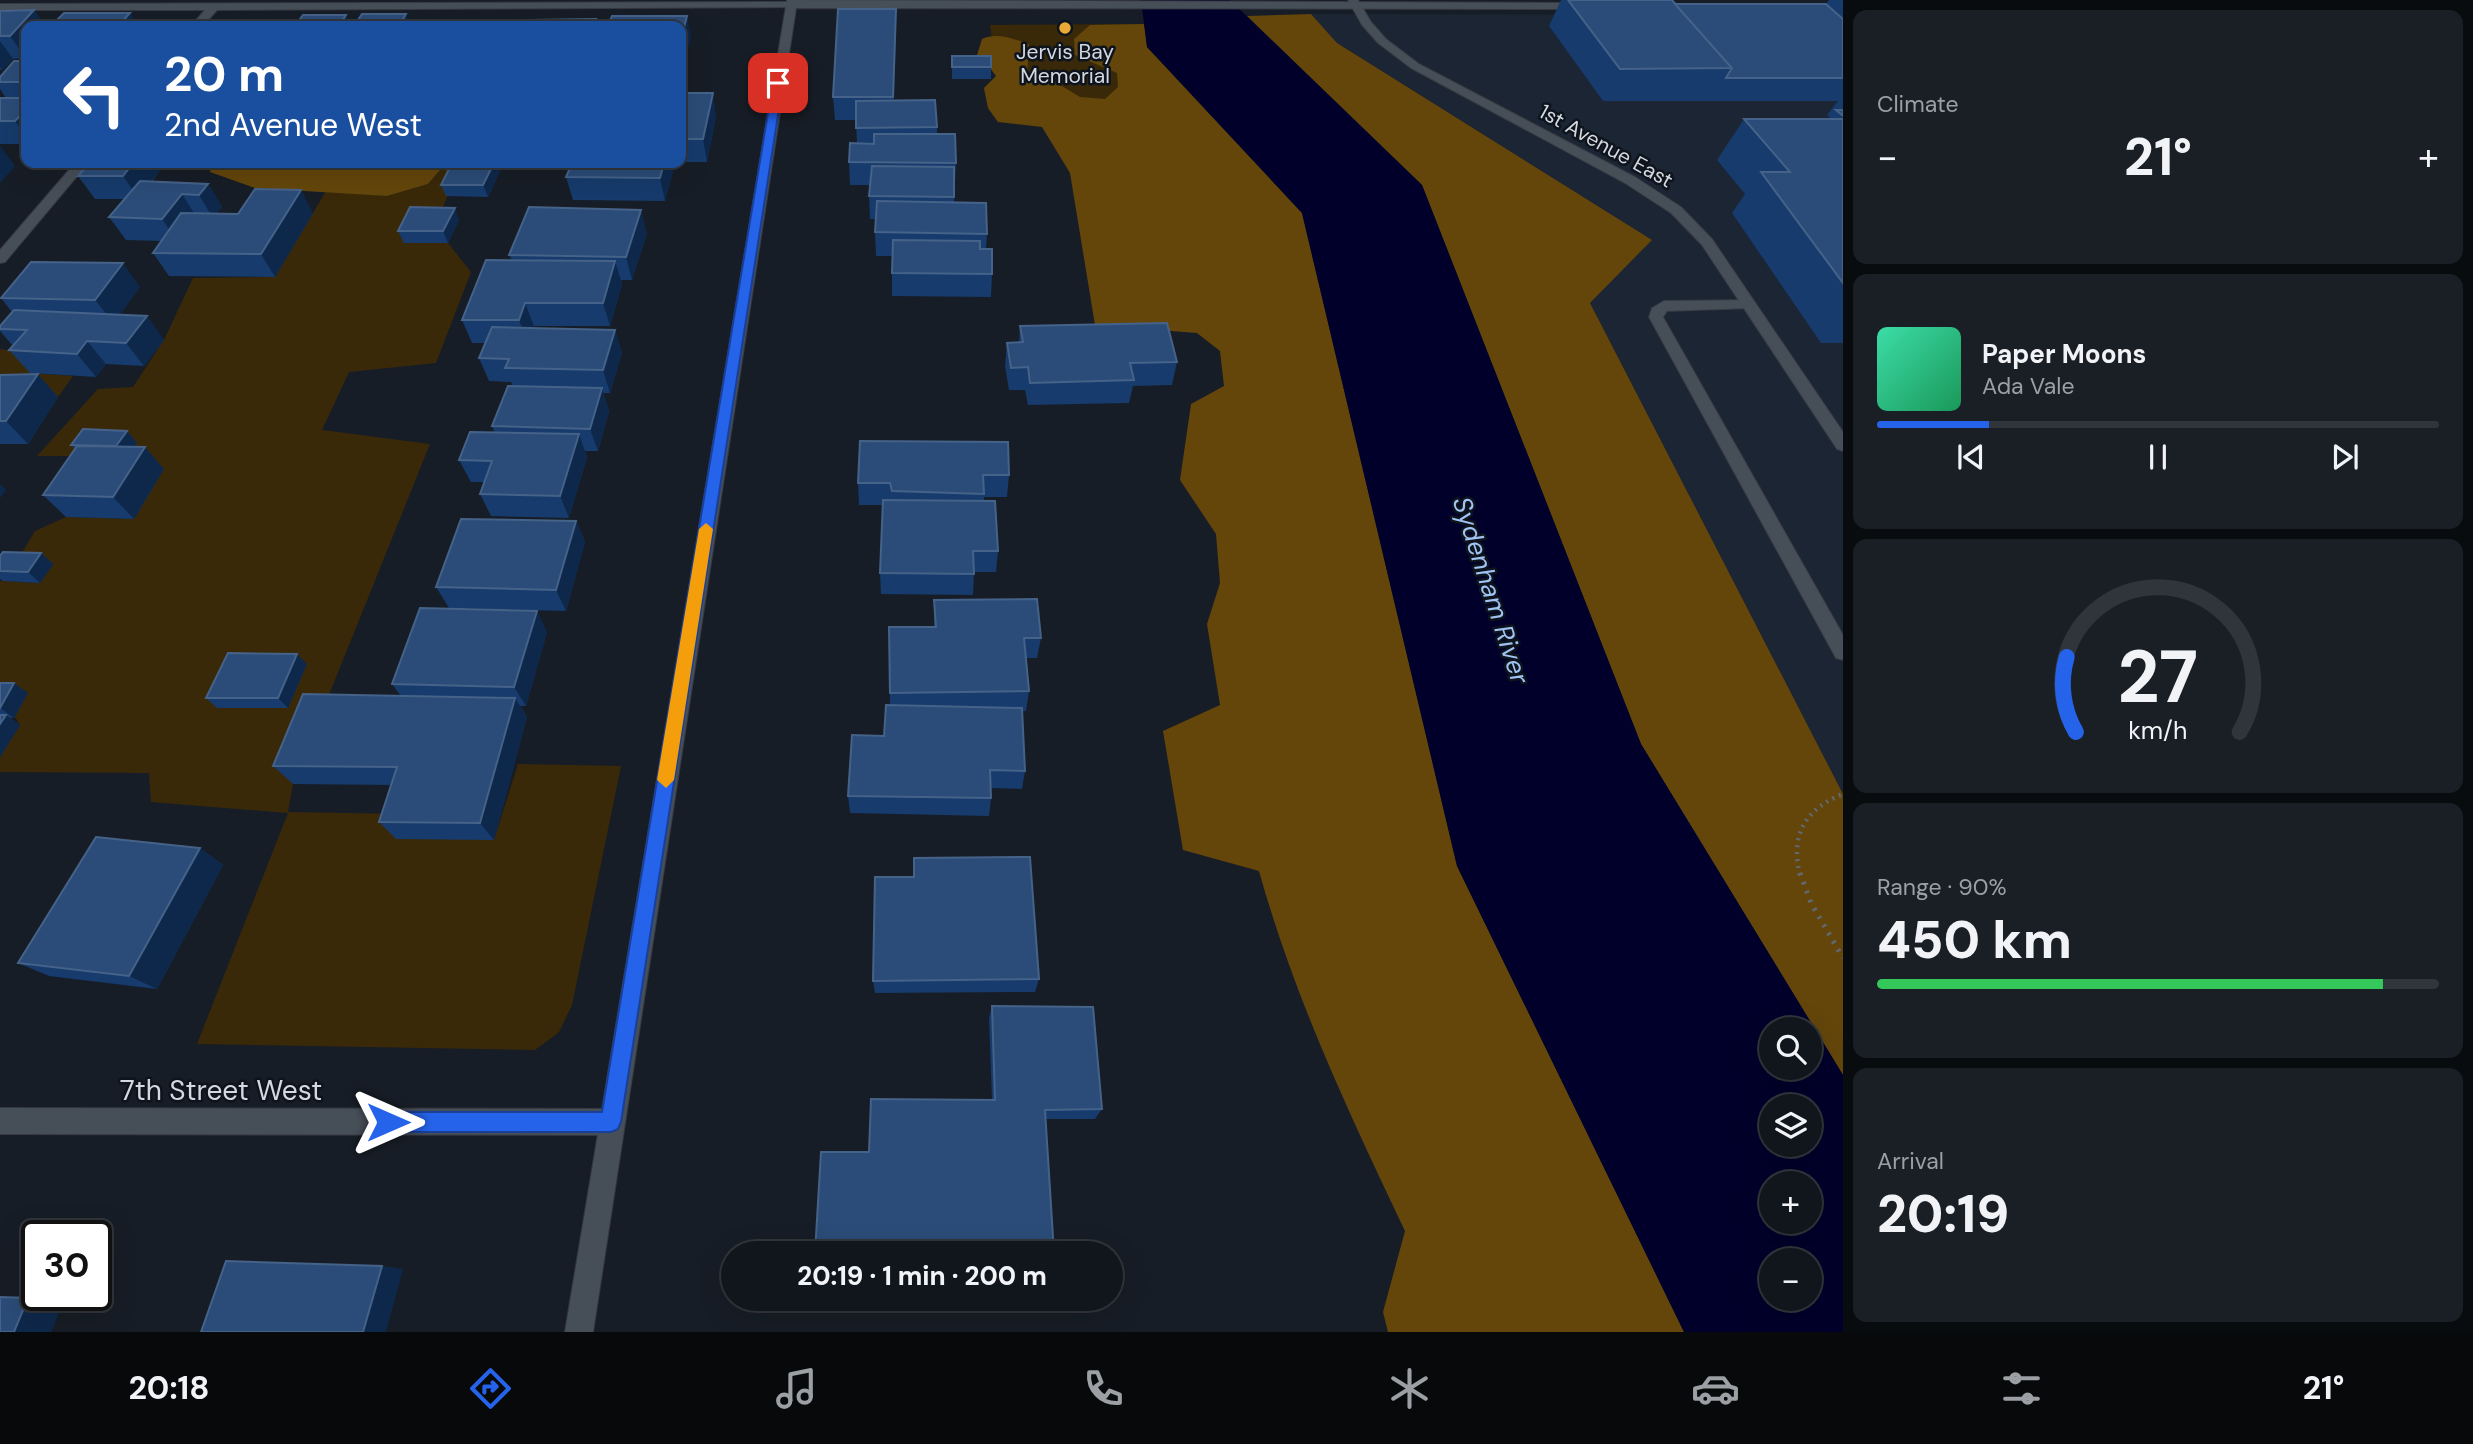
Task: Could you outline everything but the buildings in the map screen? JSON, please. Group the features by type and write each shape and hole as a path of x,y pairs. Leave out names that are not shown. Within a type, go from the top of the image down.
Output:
{"street":[{"path":"0,7 156,3 214,7 971,2 1070,6 1552,3 1593,6"},
{"path":"579,1332 792,3"},
{"name":"1st Avenue East","path":"1354,3 1382,41 1415,66 1630,180 1676,209 1707,242 1843,445"},
{"path":"201,21 214,7"},
{"path":"0,259 78,168"},
{"path":"1749,305 1664,306 1657,311 1656,317 1843,652"},
{"name":"7th Street West","path":"0,1121 611,1122"}],"path":[{"path":"1843,794 1817,807 1800,829 1795,865 1815,913 1843,958"}],"shaded area":[{"path":"1311,14 1843,15 1843,794 1590,303 1652,240 1337,43"},
{"path":"1311,14 1337,43 1652,240 1590,303 1843,794 1843,1075 1822,1041 1822,1017 1808,1017 1641,744 1422,185 1247,16"},
{"path":"1144,24 1147,47 1210,115 998,122 988,108 984,88 997,76 990,25"},
{"path":"1144,24 1147,47 1302,213 1457,866 1684,1332 1388,1332 1383,1312 1405,1231 1324,1054 1289,964 1259,871 1183,850 1163,731 1220,705 1207,624 1220,583 1216,534 1180,480 1191,404 1224,386 1220,351 1197,333 1095,325 1070,173 1042,127 998,122 988,108 984,88 996,76 990,68 973,68 982,39 993,36 1011,38 1029,44 1027,76 1045,76 1080,97 1105,99 1118,87 1117,73 1075,55 1074,39 1090,25"},
{"path":"211,168 442,168 428,184 387,196 255,188 210,172"},
{"path":"442,168 460,168 437,220 448,243 471,272 436,363 349,372 322,430 430,444 293,784 288,812 404,814 494,840 518,764 621,766 572,1005 559,1032 535,1050 197,1044 288,813 151,802 149,773 0,772 0,757 20,725 0,694 0,581 40,583 53,565 16,563 35,531 66,517 134,519 125,459 136,443 82,456 37,456 98,389 133,387 164,340 193,278 275,277 326,191 387,196 428,184"},
{"path":"0,349 19,352 31,373 73,376 58,397 0,398"}],"water":[{"name":"Sydenham River","path":"1141,0 1230,0 1422,185 1641,744 1808,1017 1759,1017 1759,1080 1822,1080 1822,1041 1843,1075 1843,1332 1684,1332 1457,866 1302,213 1147,47"}],"slow traffic":[{"path":"666,780 706,529"}],"place":[{"name":"Jervis Bay Memorial","path":"1065,28"}],"route":[{"path":"388,1122 611,1122 778,83"}]}
